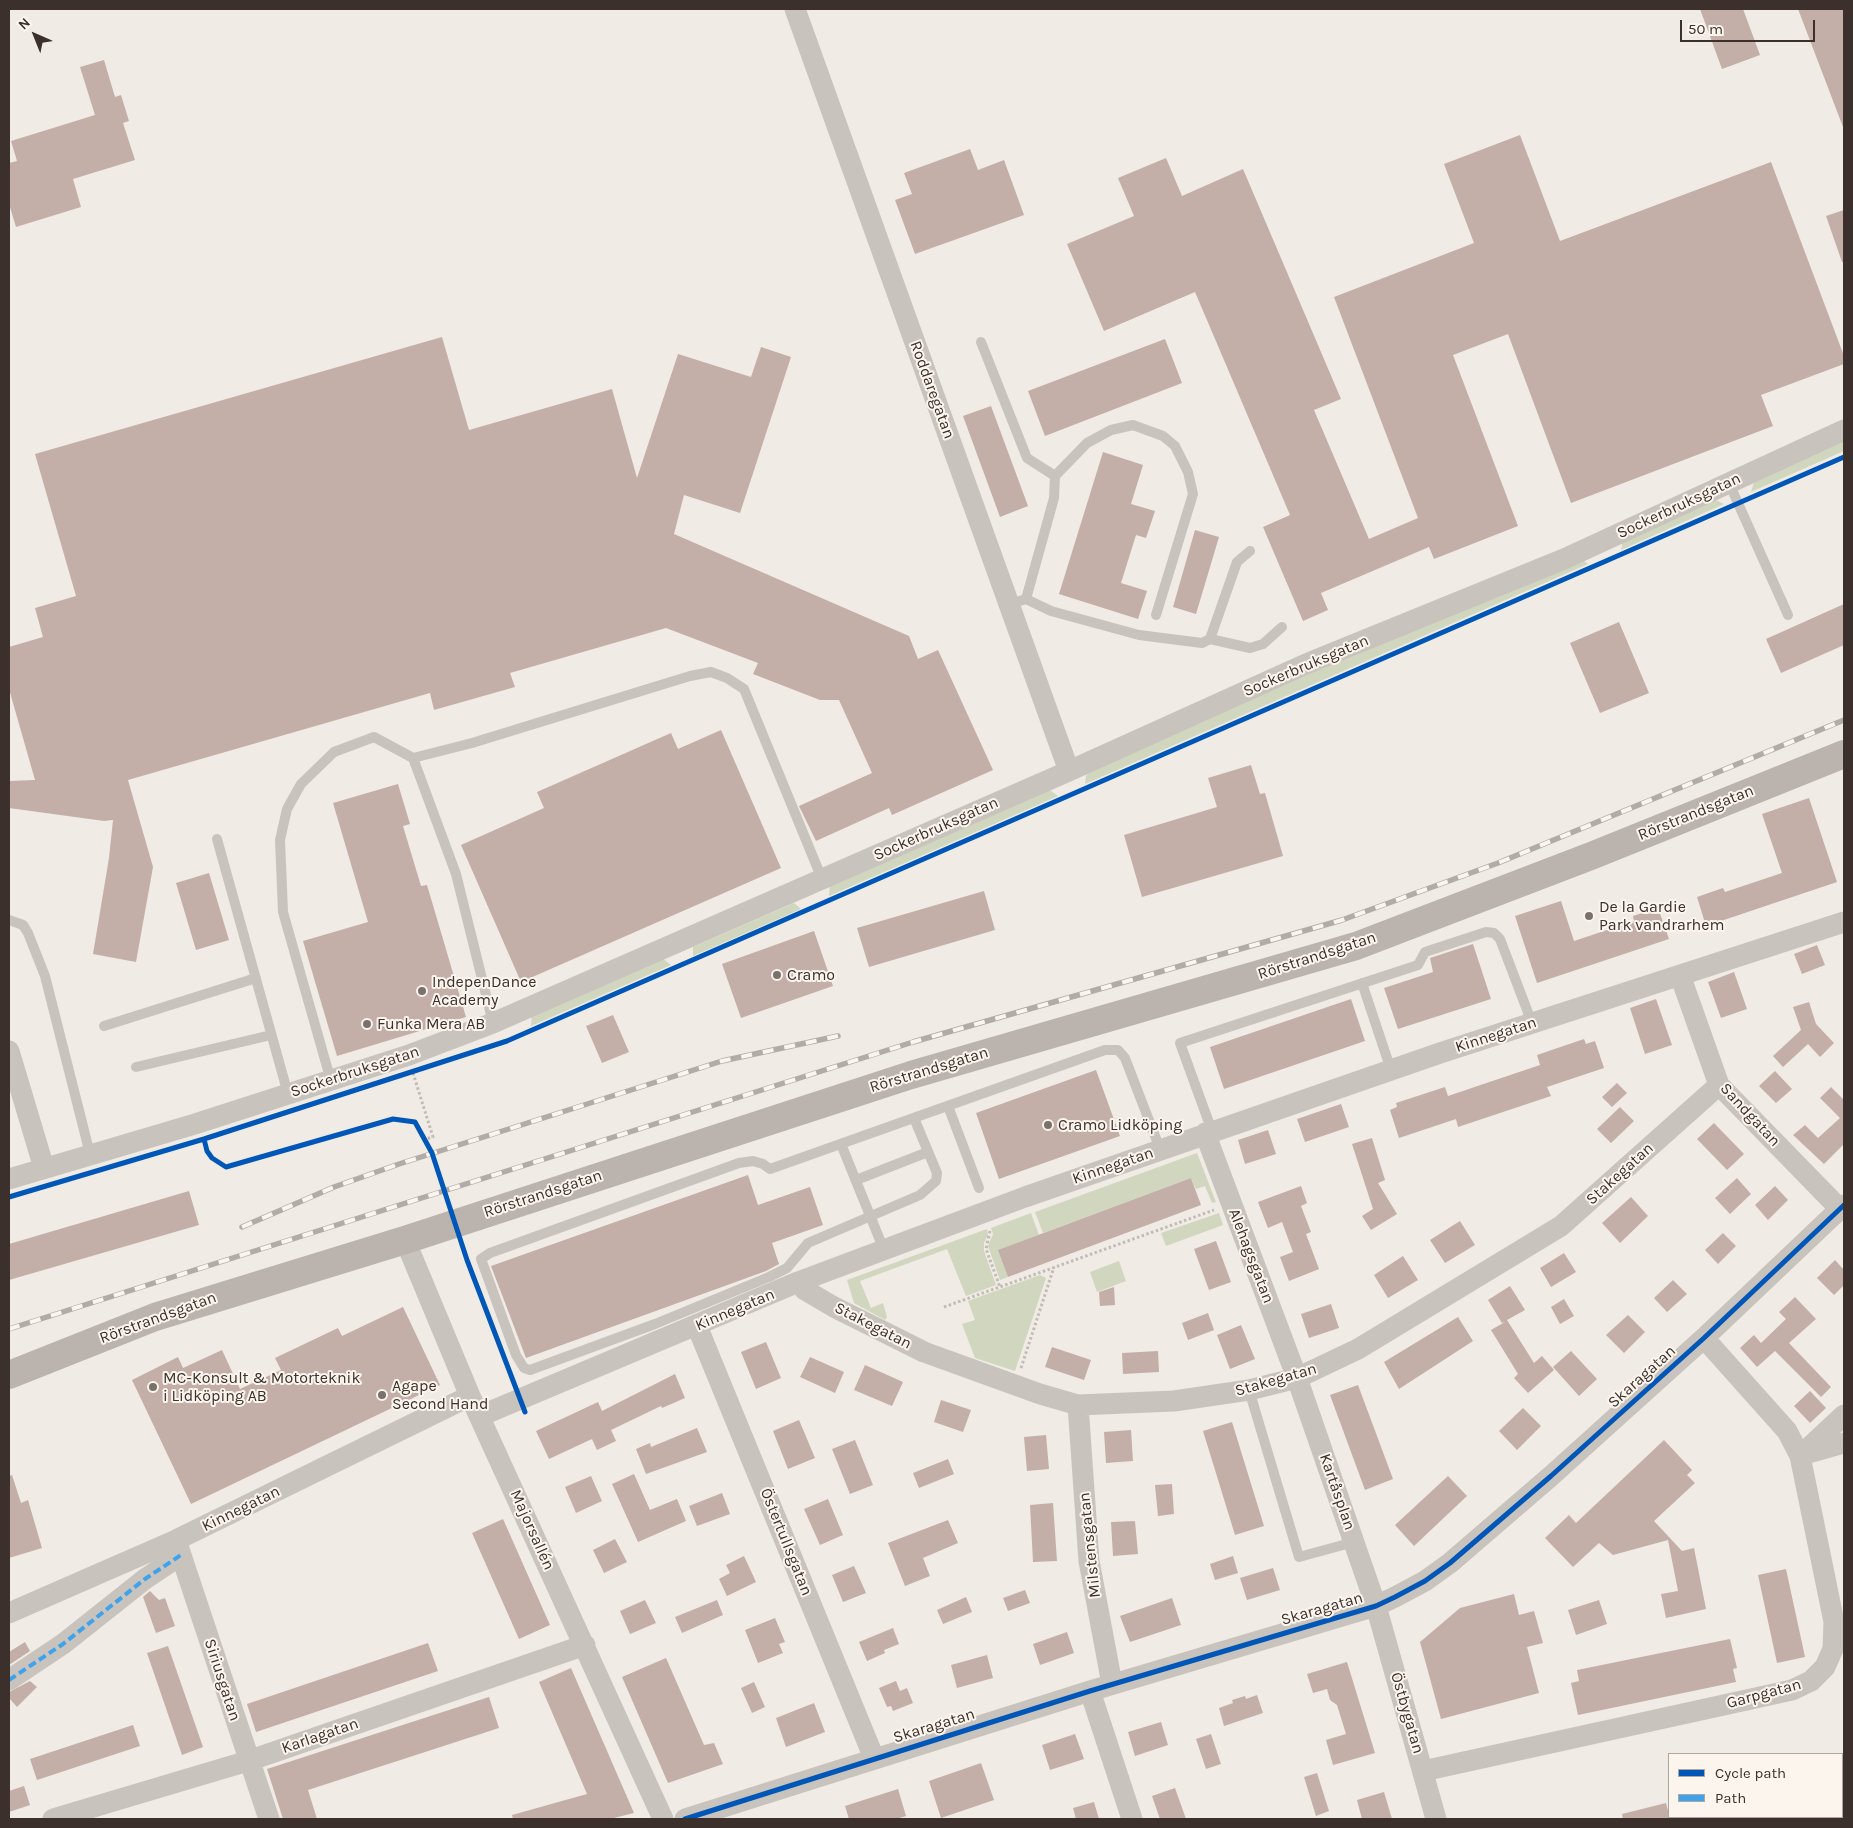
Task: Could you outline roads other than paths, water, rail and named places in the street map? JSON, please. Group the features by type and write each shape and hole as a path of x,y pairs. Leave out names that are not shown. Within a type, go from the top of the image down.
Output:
{"main road":[{"name":"Rörstrandsgatan","path":"9,1375 155,1317 405,1240 911,1075 1356,946 1563,867 1844,754"}],"street":[{"name":"Roddaregatan","path":"795,9 1018,602 1069,771"},
{"name":"Sockerbruksgatan","path":"9,1178 288,1094 409,1055 493,1023 1069,771 1306,664 1564,559 1844,430"},
{"name":"Kinnegatan","path":"480,1416 798,1282 1160,1149 1532,1023 1844,922"},
{"name":"Sandgatan","path":"1680,975 1719,1085 1842,1207"},
{"path":"9,1051 44,1168"},
{"name":"Stakegatan","path":"798,1282 805,1290 834,1307 924,1352 1040,1394 1078,1405 1174,1401 1248,1390 1297,1378 1358,1349 1562,1226 1719,1085"},
{"name":"Alehagsgatan","path":"1209,1132 1297,1378"},
{"name":"Skaragatan","path":"685,1819 1112,1684 1376,1606 1425,1581 1450,1563 1551,1476 1704,1338 1842,1207"},
{"name":"Majorsallén","path":"405,1240 470,1396 663,1819"},
{"name":"Östertullsgatan","path":"697,1326 874,1758"},
{"name":"Garpgatan","path":"1423,1771 1792,1690 1811,1681 1825,1667 1833,1649 1834,1622 1800,1456 1788,1431 1704,1338"},
{"name":"Kartåsplan","path":"1297,1378 1376,1606"},
{"name":"Kinnegatan","path":"9,1614 179,1548 470,1396"},
{"name":"Milstensgatan","path":"1078,1405 1089,1561 1112,1684"},
{"path":"1800,1456 1844,1415"},
{"path":"1800,1456 1844,1442"},
{"path":"9,1680 63,1644 145,1579 179,1548"},
{"name":"Siriusgatan","path":"179,1548 248,1761 269,1819"},
{"name":"Östbygatan","path":"1376,1606 1436,1819"},
{"name":"Karlagatan","path":"53,1819 248,1761 584,1645"},
{"path":"1090,1691 1132,1819"}],"lane":[{"path":"981,342 1027,458 1055,476"},
{"path":"1156,615 1193,494 1188,472 1175,446 1163,436 1133,425 1111,430 1087,443 1055,476 1054,498 1018,602 1139,635 1193,644 1210,639 1250,648 1263,644 1282,627"},
{"path":"1730,483 1788,615"},
{"path":"1210,639 1237,562 1250,552"},
{"path":"331,1080 284,912 280,840 287,810 300,784 334,752 374,737 414,758 472,743 690,676 711,672 726,678 744,689 822,879"},
{"path":"414,758 456,874 493,1023"},
{"path":"217,839 288,1094"},
{"path":"9,920 23,925 45,976 90,1154"},
{"path":"1209,1132 1180,1043 1418,965 1425,952 1486,932 1494,933 1500,939 1532,1023"},
{"path":"104,1026 256,978"},
{"path":"1362,983 1391,1070"},
{"path":"136,1067 271,1035"},
{"path":"914,1118 937,1173 936,1181 920,1195 808,1243 787,1268 655,1324 530,1370 524,1368 516,1355 481,1264 481,1259 490,1253 739,1163 753,1161 763,1164 770,1169 1105,1050 1118,1050 1125,1058 1160,1149"},
{"path":"948,1106 979,1188"},
{"path":"841,1144 884,1250"},
{"path":"856,1180 928,1152"},
{"path":"1248,1390 1299,1557 1354,1542"}],"railway":[{"path":"9,1329 913,1042 1342,920 1498,863 1844,720"},
{"path":"242,1227 334,1187 399,1164 722,1061 838,1036"}],"place":[{"name":"De la Gardie Park vandrarhem","path":"1589,916"},
{"name":"Cramo","path":"777,975"},
{"name":"IndepenDance Academy","path":"422,991"},
{"name":"Funka Mera AB","path":"367,1024"},
{"name":"Cramo Lidköping","path":"1048,1125"},
{"name":"MC-Konsult & Motorteknik i Lidköping AB","path":"153,1387"},
{"name":"Agape Second Hand","path":"382,1395"}]}
